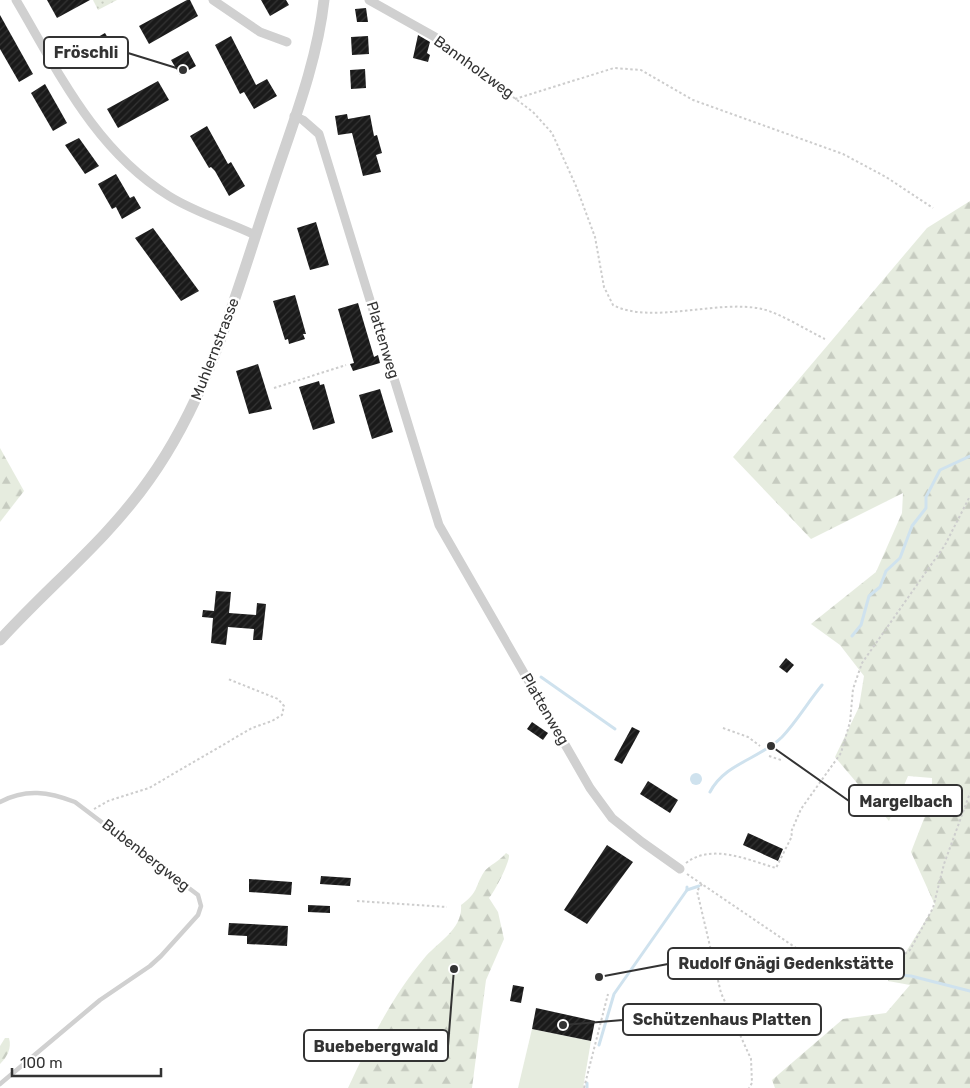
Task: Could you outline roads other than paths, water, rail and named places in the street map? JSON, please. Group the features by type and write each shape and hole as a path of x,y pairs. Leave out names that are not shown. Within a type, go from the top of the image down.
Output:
{"street":[{"path":"16,0 82,113 116,154 136,173 177,201 212,218 255,235"},
{"path":"213,0 260,32 287,42"},
{"name":"Muhlernstrasse","path":"0,640 116,521 146,485 169,450 196,400 214,356 308,74 324,0"},
{"name":"Bannholzweg","path":"369,0 435,37 450,50"},
{"name":"Plattenweg","path":"294,116 303,120 319,134 439,525 590,788 612,818 680,869"}],"lane":[{"name":"Bubenbergweg","path":"0,802 23,793 35,792 56,795 75,802 198,895 201,906 198,915 188,927 150,966 100,1000 0,1084"}],"water":[{"path":"694,773 698,773 702,779 698,785 694,785 690,781 690,777"}],"waterway":[{"path":"852,636 861,625 869,596 880,587 886,571 900,558 912,526 926,508 926,497 940,470 970,456"},
{"path":"541,677 615,729"},
{"path":"710,792 724,774 764,751 782,737 822,685"},
{"path":"687,890 699,886"},
{"path":"599,1045 614,994 687,890 687,887"},
{"path":"891,971 897,975 911,976 970,991"},
{"path":"587,1083 587,1088"}],"place":[{"name":"Fröschli","path":"183,70"},
{"name":"Margelbach","path":"771,746"},
{"name":"Buebebergwald","path":"454,969"},
{"name":"Rudolf Gnägi Gedenkstätte","path":"599,977"},
{"name":"Schützenhaus Platten","path":"563,1025"}]}
